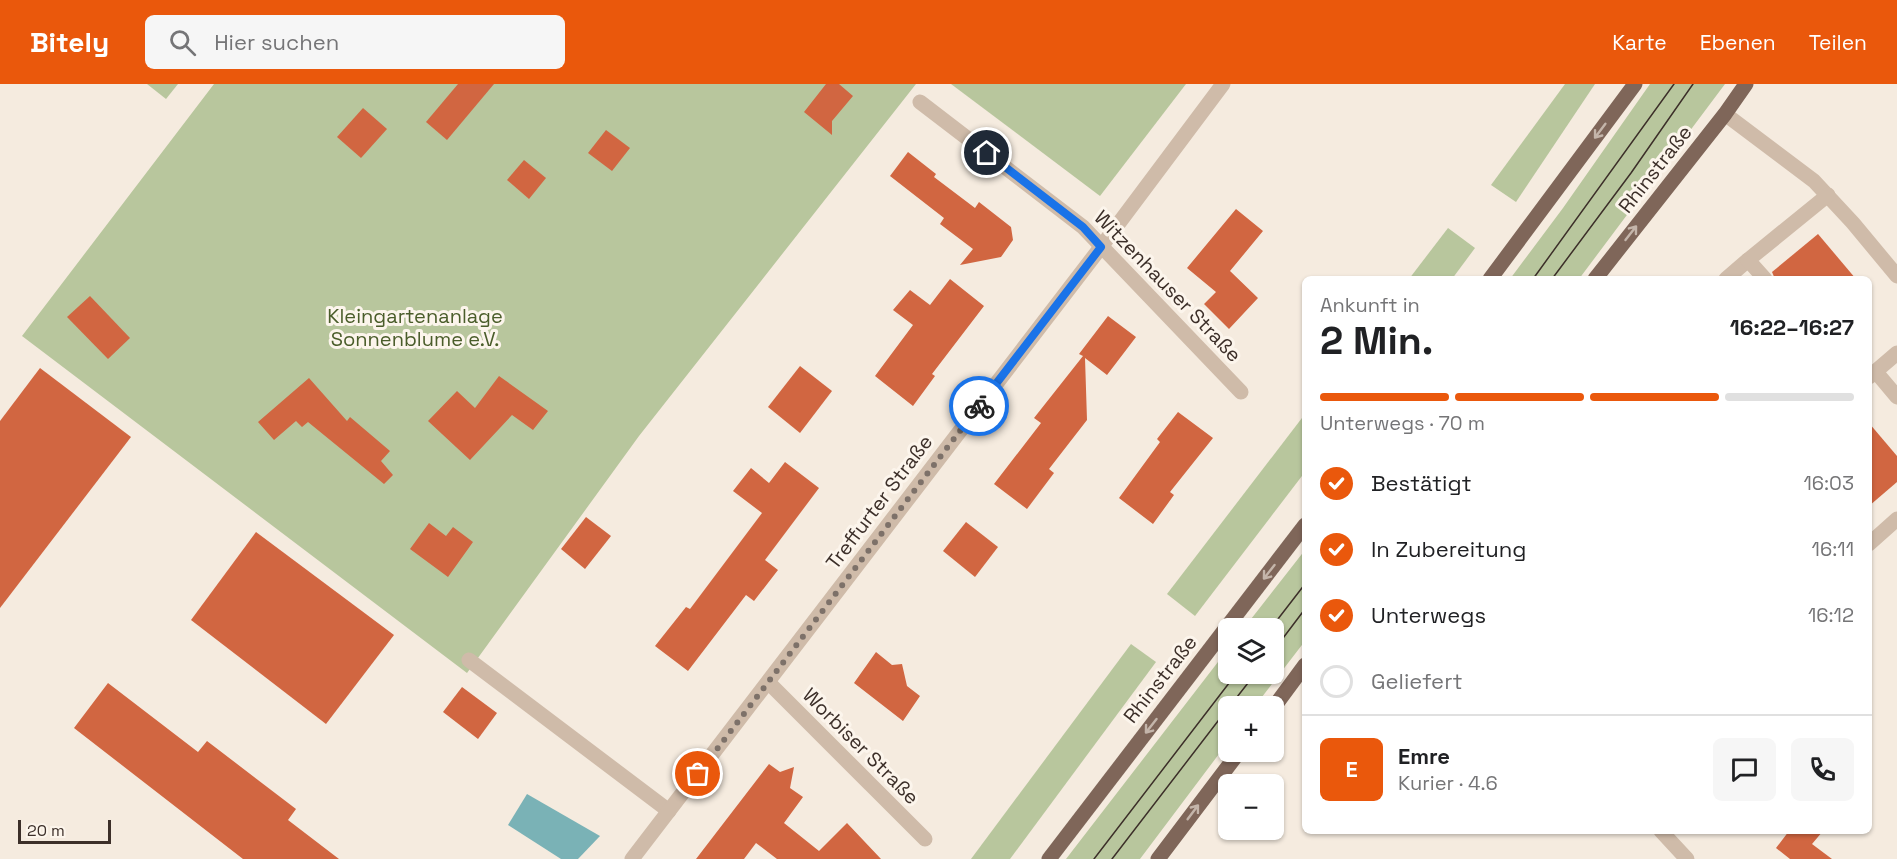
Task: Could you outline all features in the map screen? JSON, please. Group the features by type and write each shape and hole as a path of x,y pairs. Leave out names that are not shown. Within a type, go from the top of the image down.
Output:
{"main road":[{"path":"1492,276 1635,84"},
{"name":"Rhinstraße","path":"1597,276 1746,84"},
{"name":"Rhinstraße","path":"1049,859 1302,529"},
{"path":"1282,696 1302,669"},
{"path":"1158,859 1231,762"}],"street":[{"name":"Treffurter Straße","path":"632,859 1101,247 1223,84"},
{"name":"Witzenhauser Straße","path":"920,102 1083,227 1241,392"},
{"path":"1725,114 1777,152 1828,195 1897,276"},
{"path":"1729,276 1828,195"},
{"path":"1748,260 1762,276"},
{"path":"1897,353 1872,374 1897,397"},
{"path":"1872,541 1897,519"},
{"path":"468,660 669,811"},
{"name":"Worbiser Straße","path":"768,682 925,839"},
{"path":"1664,834 1687,859"}],"green space":[{"path":"147,84 178,84 166,99"},
{"name":"Kleingartenanlage Sonnenblume e.V.","path":"214,84 916,84 639,436 467,673 22,336"},
{"path":"951,84 1186,84 1100,196"},
{"path":"1565,84 1595,84 1516,202 1491,185"},
{"path":"1650,84 1725,84 1581,276 1512,276"},
{"path":"1448,228 1475,248 1454,276 1411,276"},
{"path":"1302,418 1302,476 1195,616 1167,594"},
{"path":"1302,554 1302,645 1284,668 1284,618 1252,618"},
{"path":"1131,644 1156,662 1010,859 971,859"},
{"path":"1218,662 1218,684 1272,684 1263,696 1218,696 1218,755 1140,859 1066,859"}],"water":[{"path":"527,794 600,836 578,859 561,859 508,825"}],"building":[{"path":"458,84 494,84 447,140 426,122"},
{"path":"826,84 839,84 853,96 832,121 832,135 804,112"},
{"path":"363,108 387,129 361,158 337,137"},
{"path":"606,130 630,148 612,171 588,153"},
{"path":"908,152 936,174 934,177 975,208 979,202 1011,227 1013,240 1001,257 960,265 973,249 940,224 944,218 890,176"},
{"path":"524,160 546,178 529,199 507,180"},
{"path":"1236,209 1263,231 1230,271 1258,298 1229,329 1204,304 1216,292 1187,268"},
{"path":"1818,234 1853,276 1774,276 1772,272"},
{"path":"950,279 984,306 932,374 935,376 913,406 875,376 913,325 893,310 910,290 930,305"},
{"path":"90,296 130,338 108,359 67,317"},
{"path":"1108,316 1136,337 1107,375 1085,358 1087,420 1049,469 1054,473 1027,509 994,484 1041,423 1034,418 1083,356 1079,354"},
{"path":"800,366 832,391 800,433 768,407"},
{"path":"40,368 131,437 0,608 0,421"},
{"path":"499,376 548,411 533,430 512,415 470,460 428,421 457,391 475,408"},
{"path":"309,378 347,421 350,417 390,451 381,461 393,475 384,484 308,422 302,427 296,421 274,440 258,422"},
{"path":"1178,412 1213,438 1170,492 1174,495 1153,524 1119,498 1160,442 1157,439"},
{"path":"1872,427 1897,456 1897,482 1872,503"},
{"path":"785,462 819,488 765,560 778,570 754,601 746,595 688,671 655,646 686,607 690,609 762,513 733,491 751,468 769,483"},
{"path":"586,517 611,536 585,569 561,549"},
{"path":"966,522 998,547 975,577 943,551"},
{"path":"429,523 446,536 453,527 473,542 448,577 410,549"},
{"path":"256,532 394,635 326,724 191,620"},
{"path":"876,652 892,665 902,664 907,686 920,696 903,721 854,683"},
{"path":"108,683 198,752 207,741 296,809 288,820 339,859 243,859 74,728"},
{"path":"462,687 497,713 478,739 443,712"},
{"path":"769,764 780,772 794,767 790,788 803,797 784,823 819,851 847,823 881,859 777,859 756,843 744,859 696,859"},
{"path":"1787,834 1820,834 1812,844 1832,859 1790,859 1776,848"}],"tram line":[{"path":"1535,276 1674,84"},
{"path":"1554,276 1631,173 1693,84"},
{"path":"1279,618 1302,588"},
{"path":"1284,637 1302,613"},
{"path":"1094,859 1228,684"},
{"path":"1238,696 1247,684"},
{"path":"1112,859 1218,721"}],"way so far":[{"path":"698,774 979,406"}],"route":[{"path":"979,406 1101,247 1083,227 987,153"}]}
